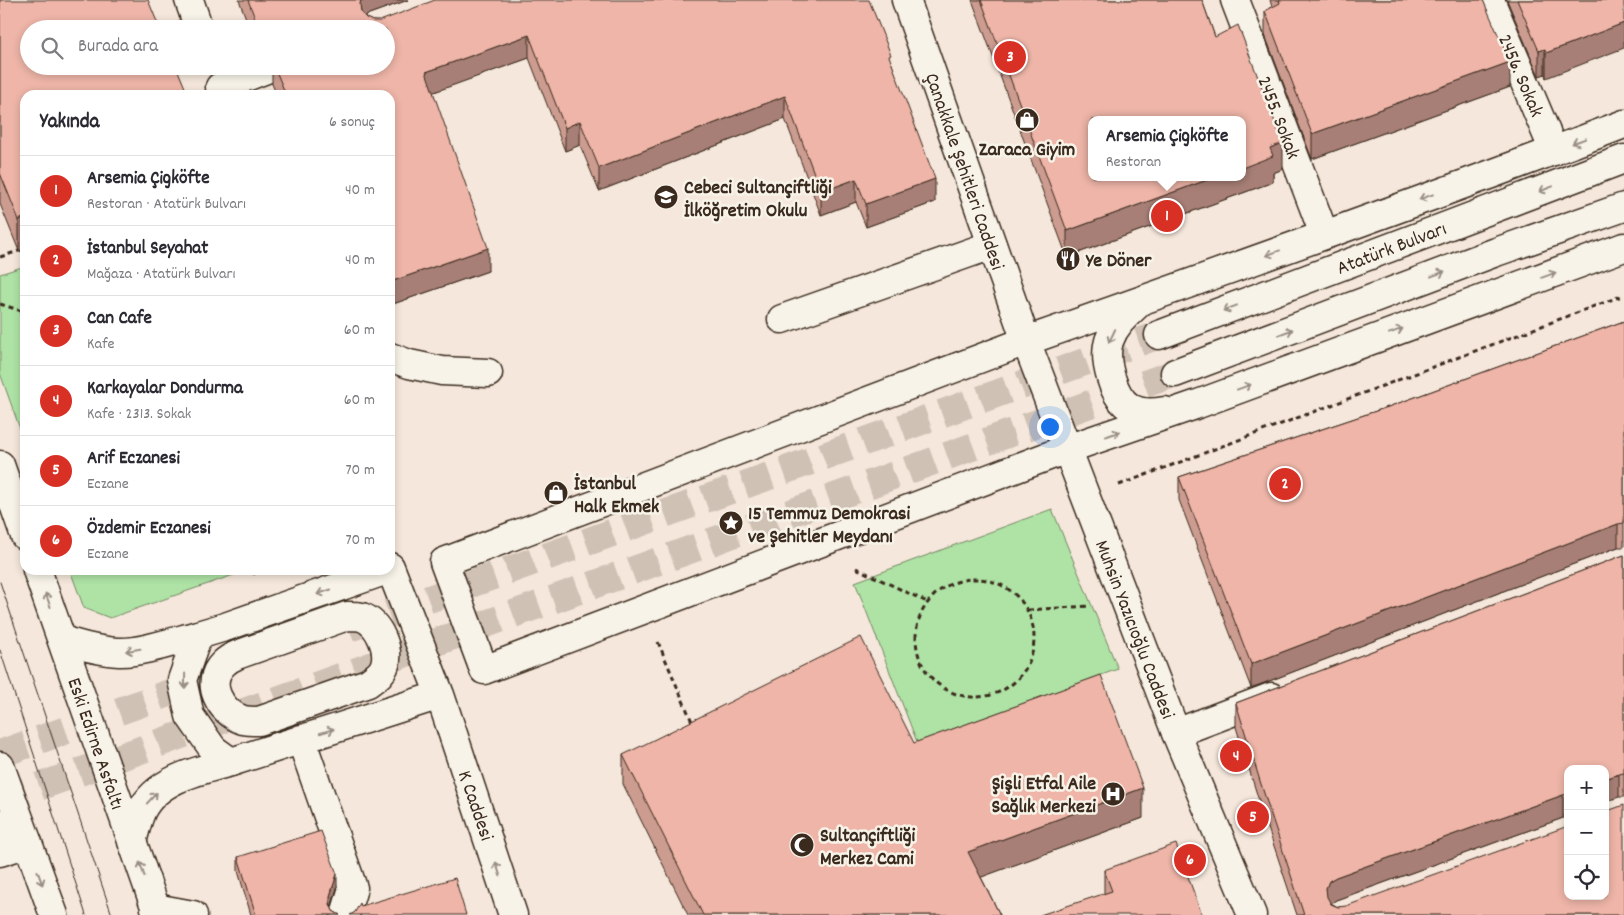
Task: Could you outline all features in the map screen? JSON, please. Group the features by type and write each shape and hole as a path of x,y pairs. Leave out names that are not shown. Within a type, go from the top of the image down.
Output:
{"main road":[{"path":"189,0 196,20"},
{"name":"Çanakkale Şehitleri Caddesi","path":"906,0 1026,341"},
{"name":"2455. Sokak","path":"1235,0 1324,234"},
{"name":"2456. Sokak","path":"1490,0 1554,151"},
{"path":"218,83 244,75"},
{"path":"1624,124 1554,151 1026,341 444,562 484,670 1067,449 1198,404 1624,248"},
{"name":"Atatürk Bulvarı","path":"1159,335 1624,159"},
{"name":"Atatürk Bulvarı","path":"1174,374 1624,206"},
{"path":"782,319 992,245"},
{"path":"1143,300 1122,318 1109,342 1108,364 1112,380 1120,398 1131,409 1150,414 1198,404"},
{"name":"Muhsin Yazıcıoğlu Caddesi","path":"1026,341 1176,733 1252,915"},
{"path":"395,359 442,371 488,374"},
{"path":"0,465 20,522"},
{"name":"Eski Edirne Asfaltı","path":"39,575 157,911"},
{"path":"62,640 90,649 120,652 147,648 225,627 372,575"},
{"name":"K Caddesi","path":"391,575 440,696 513,915"},
{"path":"347,616 364,618 376,627 383,641 386,652 385,665 380,675 368,683 259,721 244,720 230,712 218,700 214,686 215,675 224,663 237,655 276,641 347,616"},
{"path":"198,635 182,680 190,716 213,749 231,762"},
{"path":"1176,733 1297,686"},
{"path":"132,842 142,811 152,796 169,783 189,773 231,762 440,696"},
{"path":"301,739 352,888 345,915"},
{"path":"0,766 54,915"},
{"path":"0,824 28,843"},
{"path":"0,852 28,843"},
{"path":"157,911 193,915"}],"path":[{"path":"0,257 20,251"},
{"path":"1114,486 1624,295"},
{"path":"0,304 20,310"},
{"path":"812,546 927,602"},
{"path":"980,579 999,584 1016,594 1028,610 1034,629 1034,647 1028,666 1016,681 1000,691 982,697 962,696 944,689 930,676 920,660 916,640 918,620 927,602 942,589 960,580 980,579"},
{"path":"1028,610 1126,603"},
{"path":"645,609 694,728"}],"green space":[{"path":"20,268 20,429 0,373 0,274"},
{"path":"1052,509 1118,669 917,742 855,582"},
{"path":"72,575 234,575 110,618 84,608"}],"building":[{"path":"0,0 148,0 156,20 20,20 20,75 180,75 186,90 20,90 19,220 0,173"},
{"path":"248,0 361,0 361,12 371,20 256,20"},
{"path":"435,0 869,0 891,55 889,56 935,179 866,204 856,179 821,192 785,96 599,168 580,121 565,128 529,35 426,72 488,248 395,280 395,90 284,90 278,75 395,75 395,20 383,20"},
{"path":"981,0 1202,0 1215,37 1238,25 1283,143 1270,148 1273,156 1246,166 1246,116 1088,116 1088,181 1204,181 1067,231"},
{"path":"1279,0 1483,0 1510,62 1312,134 1265,11 1280,3"},
{"path":"1517,0 1624,0 1624,23 1546,53 1545,49 1539,51"},
{"path":"1624,321 1624,523 1251,664 1179,477 1388,407"},
{"path":"1624,555 1624,773 1609,778 1609,765 1564,765 1564,795 1336,877 1329,881 1326,888 1327,897 1331,904 1338,907 1346,906 1564,827 1564,900 1609,900 1609,810 1624,805 1624,915 1304,915 1236,703"},
{"name":"Sultançiftliği Merkez Cami","path":"861,637 914,743 1101,675 1143,788 968,852 1000,915 703,915 623,755"},
{"path":"321,831 337,874 330,896 330,904 333,911 340,915 256,915 238,857"},
{"path":"1176,844 1202,915 1040,915 1112,891 1104,870"},
{"path":"455,878 466,915 350,915 355,912 360,903 361,906"}],"tunnel":[{"path":"349,628 1159,335"},
{"path":"0,801 1175,373"},
{"path":"0,754 236,669"}],"tram line":[{"path":"0,582 112,915"},
{"path":"0,650 86,915"}],"place":[{"name":"Can Cafe","path":"1010,57"},
{"name":"Zaraca Giyim","path":"1027,120"},
{"name":"Cebeci Sultançiftliği İlköğretim Okulu","path":"666,197"},
{"name":"Arsemia Çigköfte","path":"1167,216"},
{"name":"Ye Döner","path":"1068,259"},
{"name":"İstanbul Seyahat","path":"1285,484"},
{"name":"İstanbul Halk Ekmek","path":"556,493"},
{"name":"15 Temmuz Demokrasi ve Şehitler Meydanı","path":"731,523"},
{"name":"Karkayalar Dondurma","path":"1236,756"},
{"name":"Şişli Etfal Aile Sağlık Merkezi","path":"1113,794"},
{"name":"Arif Eczanesi","path":"1253,817"},
{"name":"Sultançiftliği Merkez Cami","path":"802,845"},
{"name":"Özdemir Eczanesi","path":"1190,860"}]}
